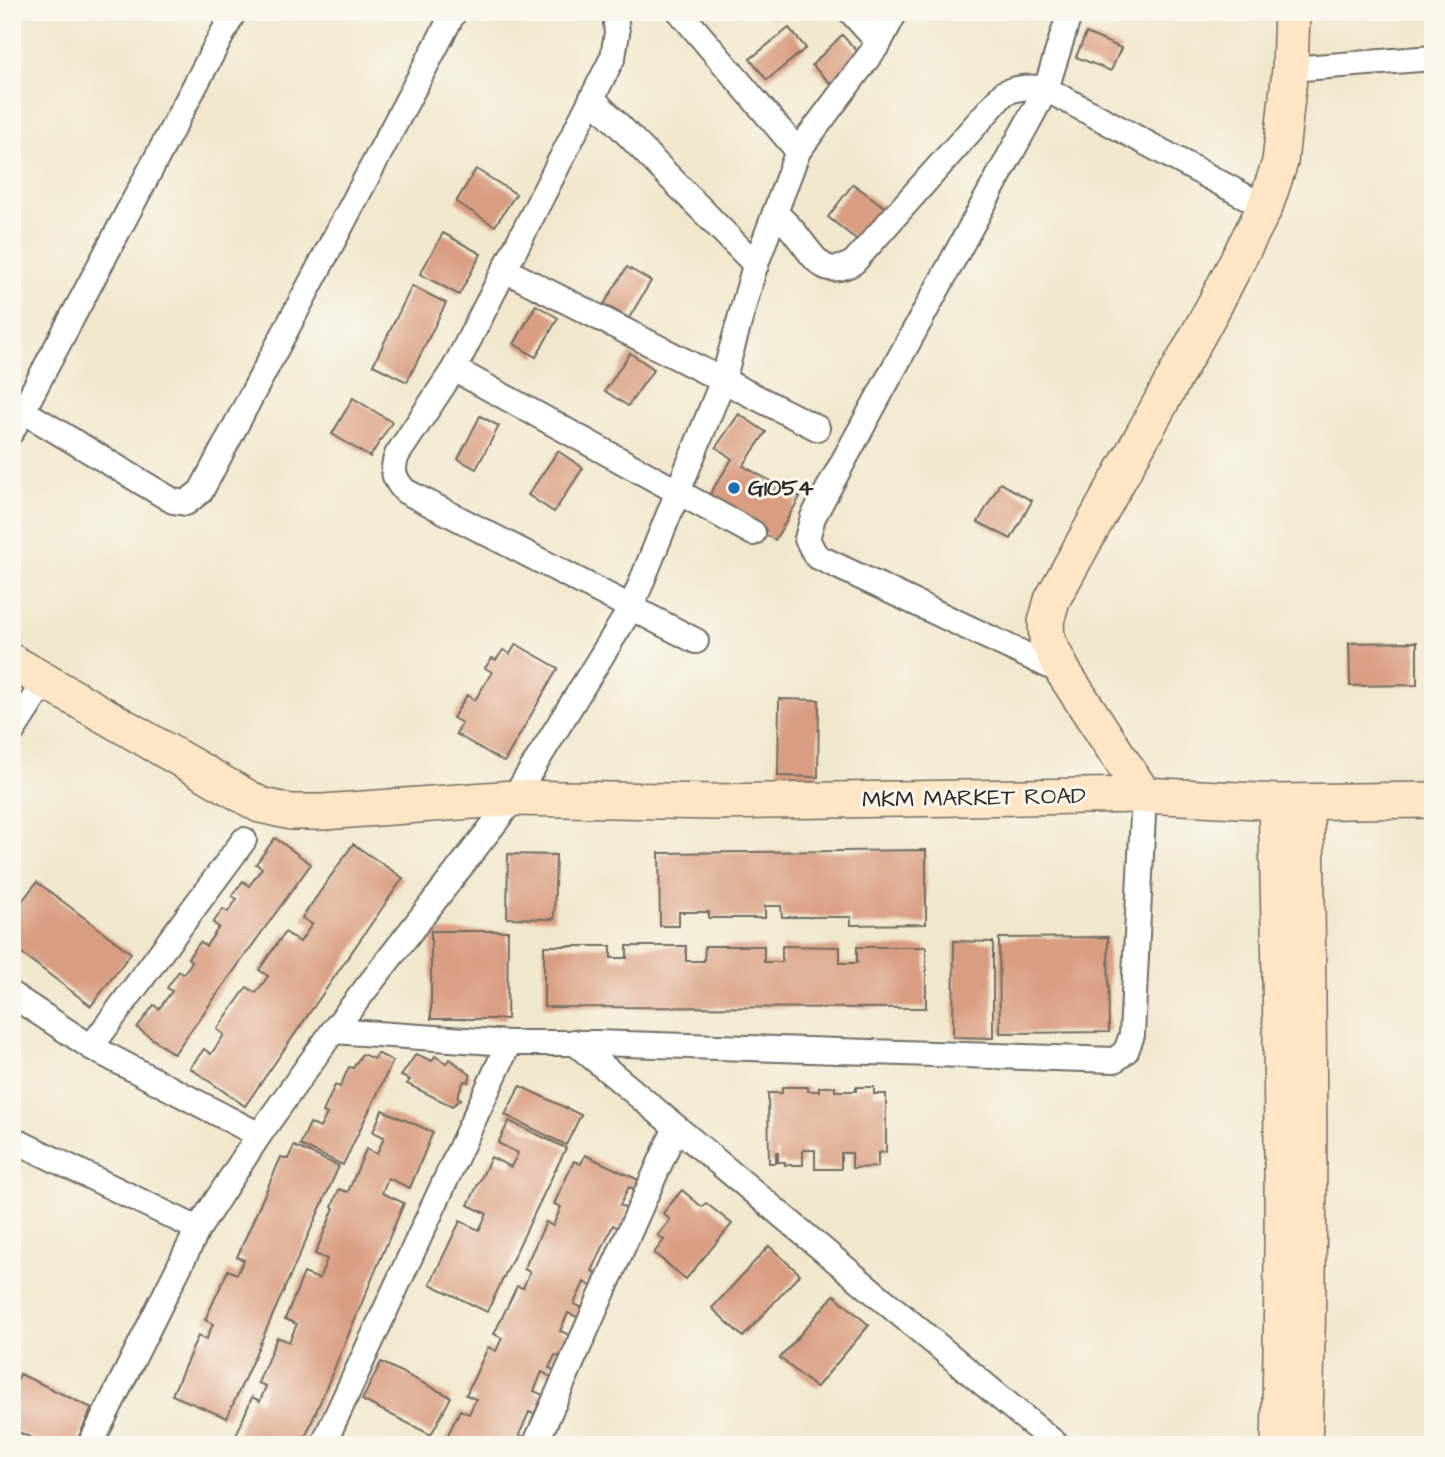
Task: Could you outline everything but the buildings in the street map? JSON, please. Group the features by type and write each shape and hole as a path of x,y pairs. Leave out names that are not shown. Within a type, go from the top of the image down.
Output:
{"street":[{"path":"234,12 18,421 173,501 186,503 201,492 454,12"},
{"path":"615,12 617,33 613,57 454,369 397,455 393,467 396,480 405,491 696,641"},
{"path":"680,12 798,151"},
{"path":"851,12 879,43"},
{"path":"90,1445 198,1229 259,1135 333,1031 514,798 631,608 723,380 756,265 798,151 879,43 895,12"},
{"path":"1063,673 816,556 807,539 813,517 1046,89 1070,12"},
{"path":"333,1031 509,1043 575,1042 1115,1060 1126,1051 1132,1035 1144,795 1063,673 1047,640 1046,622 1052,600 1214,306 1265,206 1280,162 1290,69 1292,12"},
{"path":"1290,69 1433,58"},
{"path":"775,213 799,237 809,254 827,268 842,269 854,262 1004,93 1031,86 1046,89 1265,206"},
{"path":"592,98 756,265"},
{"path":"505,270 817,428"},
{"path":"454,369 753,533"},
{"name":"MKM MARKET ROAD","path":"12,663 260,805 276,810 323,812 514,798 713,802 1144,795 1291,802 1433,800"},
{"path":"12,732 45,681"},
{"path":"1279,1445 1283,1065 1291,802"},
{"path":"1291,802 1309,1103 1308,1333 1304,1445"},
{"path":"91,1047 244,840"},
{"path":"12,995 91,1047 259,1135"},
{"path":"575,1042 1057,1445"},
{"path":"323,1445 509,1043"},
{"path":"535,1445 676,1127"},
{"path":"12,1139 198,1229"}],"place":[{"name":"G1054","path":"734,488"}]}
